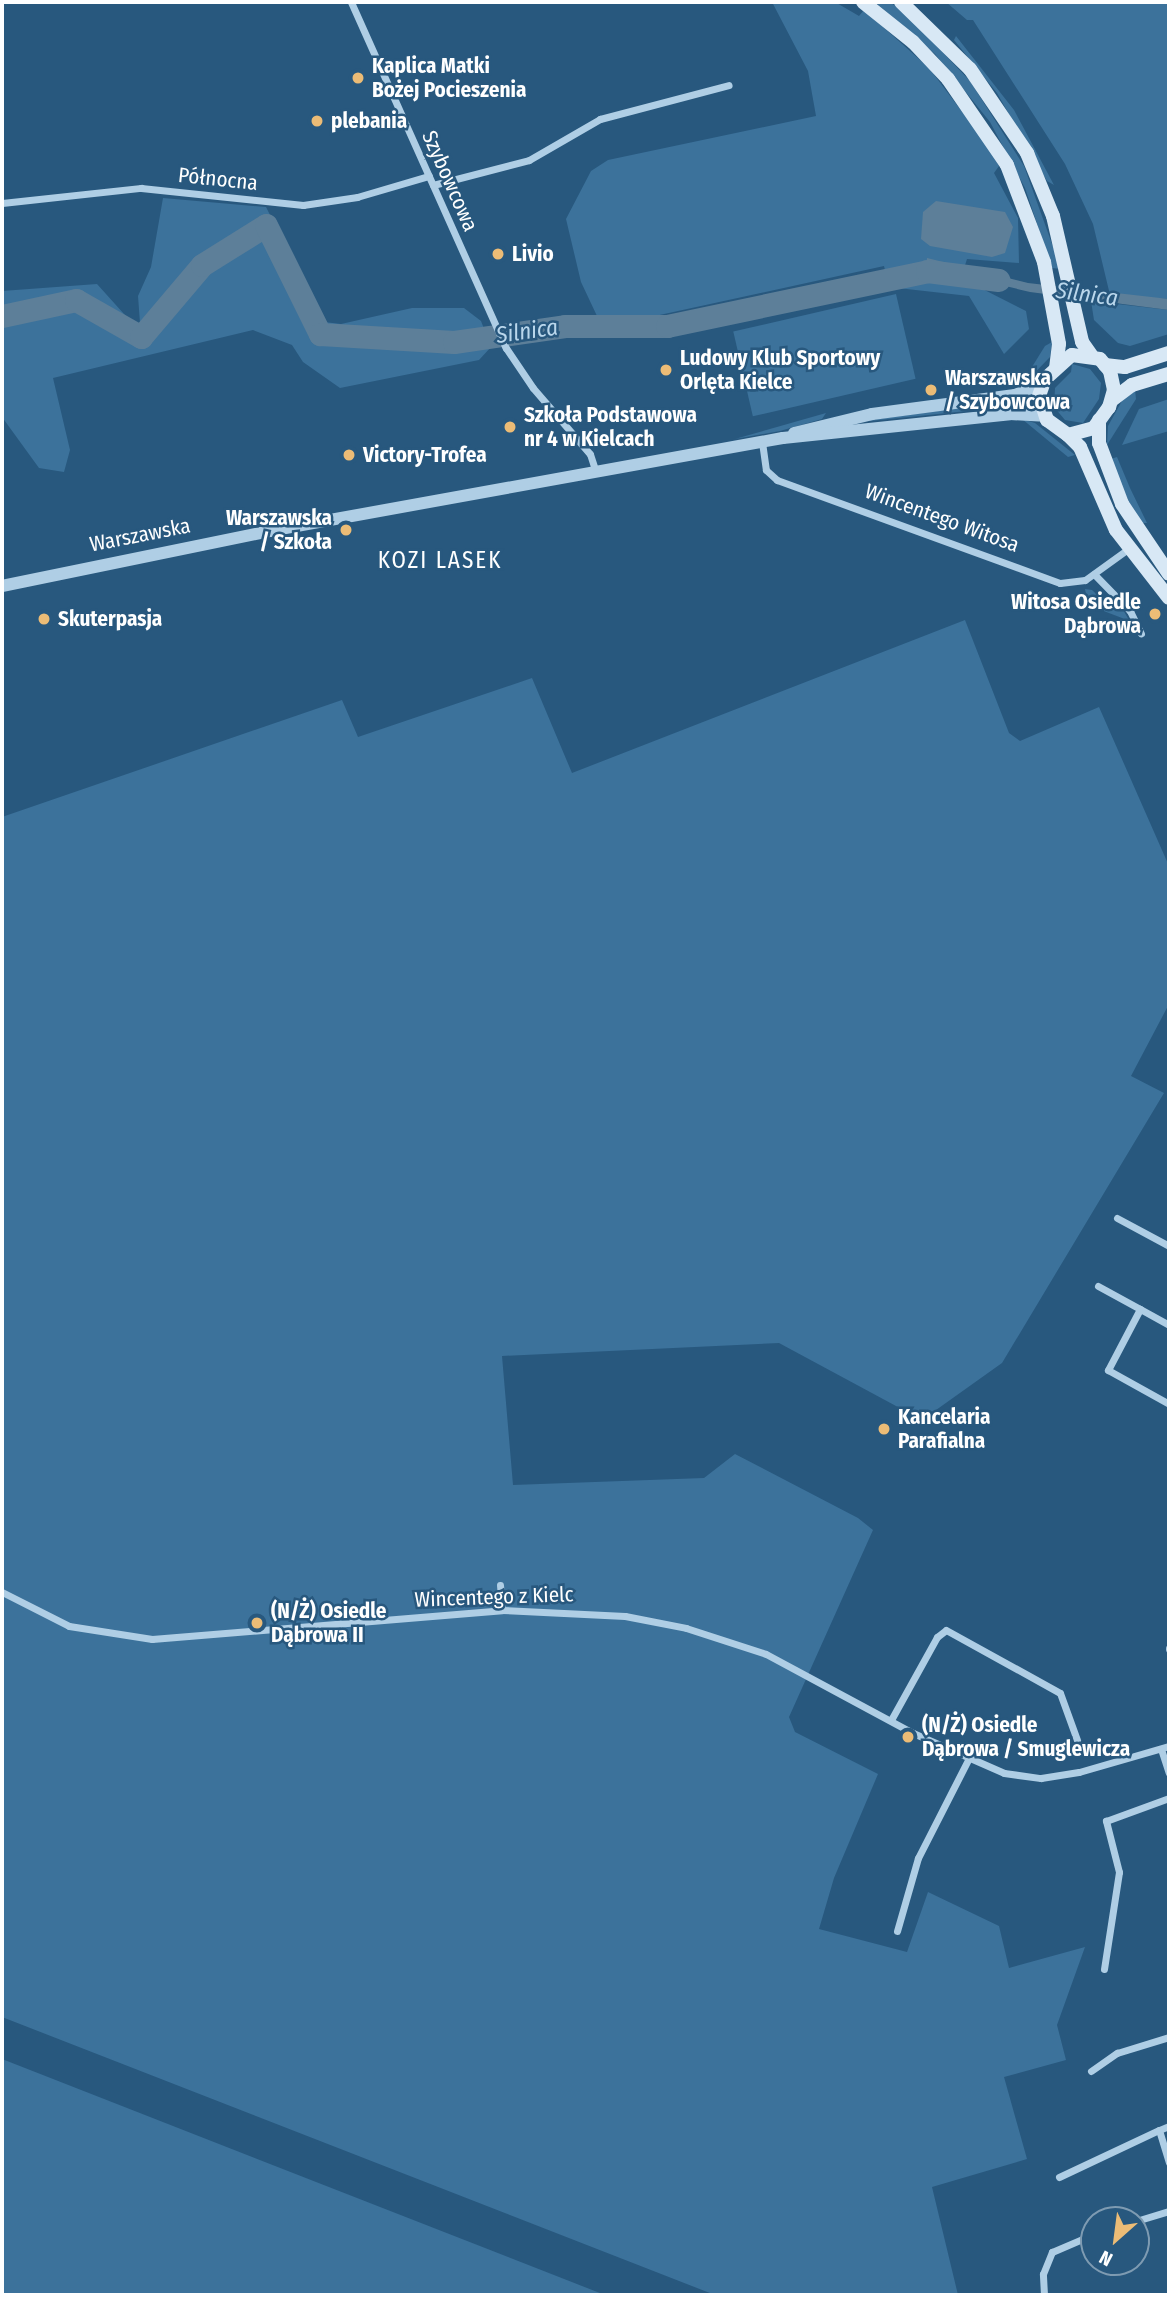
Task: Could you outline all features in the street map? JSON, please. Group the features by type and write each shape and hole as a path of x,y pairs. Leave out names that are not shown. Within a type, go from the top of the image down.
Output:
{"main road":[{"path":"863,2 930,60 991,138 1023,201 1047,277 1060,354 1056,367"},
{"path":"901,2 962,60 1013,130 1053,215 1071,281 1082,342 1091,355 1105,365 1113,382 1112,400"},
{"path":"1105,365 1125,367 1169,353"},
{"path":"1091,355 1072,355 1056,367 1043,383 1040,396 1044,416 1080,447 1104,507 1128,549 1169,598"},
{"path":"1068,435 1089,431 1112,400 1132,385 1169,374"},
{"path":"1099,420 1099,443 1117,492 1143,540 1169,574"}],"street":[{"name":"Szybowcowa","path":"351,2 506,348 533,388 590,454 596,472"},
{"path":"432,185 529,160 600,119 729,85"},
{"name":"Północna","path":"2,203 141,188 303,205 357,197 429,176"},
{"name":"Warszawska","path":"783,438 849,418 1015,396 1043,383"},
{"name":"Warszawska","path":"2,586 236,537 783,438 999,415 1044,416"},
{"name":"Wincentego Witosa","path":"762,442 767,473 789,485 1059,583 1078,582 1094,574 1128,549"},
{"path":"1094,574 1130,611 1141,634"},
{"path":"1117,1218 1169,1246"},
{"path":"1098,1286 1169,1325"},
{"path":"1140,1309 1108,1370 1169,1404"},
{"path":"500,1585 502,1609"},
{"name":"Wincentego z Kielc","path":"2,1592 69,1626 152,1639 502,1609 625,1615 717,1637 810,1674 968,1760 1004,1773 1041,1778 1165,1748"},
{"path":"891,1720 937,1636 946,1630 1060,1693 1077,1741"},
{"path":"1165,1748 1169,1773"},
{"path":"897,1931 918,1858 968,1760"},
{"path":"1104,1969 1119,1872 1106,1821 1169,1798"},
{"path":"1091,2071 1126,2050 1169,2037"},
{"path":"1059,2177 1169,2126"},
{"path":"1159,2130 1169,2163"},
{"path":"1150,2217 1169,2211"},
{"path":"1044,2295 1043,2274 1052,2252 1080,2240"}],"shaded area":[{"path":"772,2 835,2 859,16 864,10 929,68 988,146 999,166 994,173 1018,218 1019,263 967,259 961,278 1026,311 1029,329 1004,354 969,296 889,287 884,266 655,316 597,316 581,282 566,219 591,171 608,160 816,116 808,71"},
{"path":"875,2 890,2 907,15 970,81 1024,166 1061,269 1052,268 1025,188 990,122 935,54"},
{"path":"946,2 1169,2 1169,299 1110,295 1093,224 1065,164 973,20 967,20"},
{"path":"956,36 1014,110 1054,185 1047,181 997,93 954,40"},
{"path":"163,198 266,207 324,322 341,324 412,308 464,308 481,321 491,347 479,360 340,388 303,362 292,345 253,330 53,378 70,450 64,472 39,468 2,417 2,291 97,284 133,324 140,323 138,296 151,267"},
{"path":"896,294 916,379 753,416 733,332"},
{"path":"1091,301 1169,310 1169,334 1130,346 1118,343 1094,320"},
{"path":"1052,342 1050,357 1017,391 1045,346"},
{"path":"1072,364 1090,369 1101,383 1099,399 1083,423 1065,420 1054,407 1055,388 1071,372"},
{"path":"1135,390 1136,399 1107,445 1108,426 1123,399"},
{"path":"1169,399 1169,431 1122,445 1139,409"},
{"path":"1005,402 1006,407 870,421 870,420"},
{"path":"826,413 822,419 780,431 735,439"},
{"path":"1022,419 1035,423 1075,455 1068,457"},
{"path":"1117,457 1147,523 1140,523 1127,498 1111,459"},
{"path":"1085,589 1092,590 1110,607 1122,608 1133,627 1122,618 1088,605"},
{"path":"965,620 1009,733 1020,741 1099,707 1169,866 1169,1004 1131,1076 1164,1093 1002,1363 922,1420 779,1343 502,1356 513,1485 704,1478 735,1454 858,1518 873,1530 789,1717 795,1732 878,1774 834,1878 819,1929 907,1952 928,1892 999,1926 1009,1968 1085,1947 1057,2025 1066,2060 1004,2077 1027,2159 932,2187 958,2295 715,2295 2,2017 2,817 342,700 358,737 532,678 572,773"},
{"path":"2,2059 605,2295 2,2295"}],"water":[{"path":"936,201 1005,212 1013,227 1005,253 992,257 930,246 921,239 923,212"},
{"path":"927,258 1028,283 1169,299 1169,310 1030,292 926,267"}],"waterway":[{"name":"Silnica","path":"2,316 76,300 141,337 202,265 266,225 320,334 454,342 565,326 667,326 927,271 998,280"}],"place":[{"name":"Kaplica Matki Bożej Pocieszenia","path":"358,78"},
{"name":"plebania","path":"317,121"},
{"name":"Livio","path":"498,254"},
{"name":"Ludowy Klub Sportowy Orlęta Kielce","path":"666,370"},
{"name":"Warszawska / Szybowcowa","path":"931,390"},
{"name":"Szkoła Podstawowa nr 4 w Kielcach","path":"510,427"},
{"name":"Victory-Trofea","path":"349,455"},
{"name":"Warszawska / Szkoła","path":"346,530"},
{"name":"Witosa Osiedle Dąbrowa","path":"1155,614"},
{"name":"Skuterpasja","path":"44,619"},
{"name":"Kancelaria Parafialna","path":"884,1429"},
{"name":"(N/Ż) Osiedle Dąbrowa II","path":"257,1623"},
{"name":"(N/Ż) Osiedle Dąbrowa / Smuglewicza","path":"908,1737"}],"district":[{"name":"KOZI LASEK","path":"440,560"}]}
